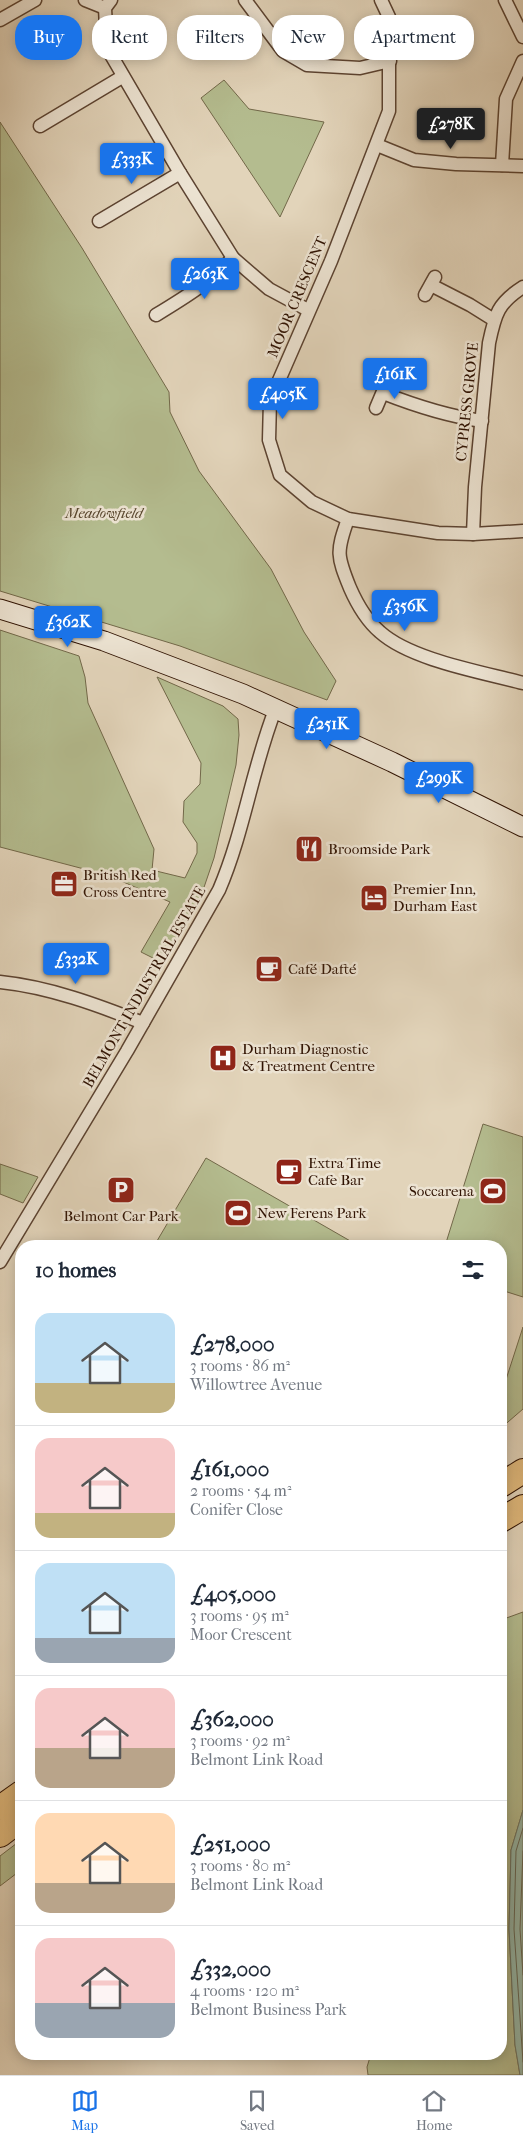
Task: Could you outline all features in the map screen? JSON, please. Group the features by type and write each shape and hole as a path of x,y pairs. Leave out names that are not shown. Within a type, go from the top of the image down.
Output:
{"highway":[{"path":"507,1481 523,1471"},
{"path":"507,1490 523,1481"},
{"path":"507,1516 523,1507"},
{"path":"0,1808 15,1797"},
{"path":"0,1835 15,1824"}],"street":[{"path":"0,20 36,0"},
{"path":"86,0 108,4 107,48 122,77 180,173 234,258 269,289 308,310"},
{"path":"244,0 283,51 307,65 360,68 390,61"},
{"name":"MOOR CRESCENT","path":"381,0 389,17 389,110 330,261 270,401 269,440 280,474 312,502 348,519 438,532 473,534 523,531"},
{"path":"505,0 523,37"},
{"path":"502,165 506,99 523,61"},
{"path":"40,126 122,77"},
{"path":"376,145 414,160 456,164 523,166"},
{"path":"99,221 180,173"},
{"path":"156,315 191,294 219,273 234,258"},
{"path":"430,286 470,305 494,320"},
{"name":"CYPRESS GROVE","path":"473,534 475,487 489,343 494,320 506,297 523,287"},
{"path":"376,408 385,388 419,408 452,417 482,421"},
{"path":"348,519 338,546 342,568 358,606 380,633 410,652 523,683"},
{"path":"0,609 137,653 275,710 377,755 523,827"},
{"name":"BELMONT INDUSTRIAL ESTATE","path":"0,1262 143,1024 218,890 229,865 260,747 275,710"},
{"path":"0,982 34,988 95,1004 143,1024"}],"green space":[{"path":"224,80 249,109 324,122 280,217 201,98"},
{"name":"Meadowfield","path":"0,122 82,248 169,392 170,412 199,471 271,569 304,632 336,681 327,700 180,646 0,591"},
{"path":"0,630 79,656 85,677 88,703 154,849 152,870 185,878 197,853 197,843 183,822 184,801 200,784 201,763 157,677 223,706 238,719 239,735 236,765 214,858 200,899 163,963 141,952 170,902 107,875 0,847"},
{"name":"Soccarena","path":"483,1124 523,1137 523,1297 507,1292 507,1240 447,1240"},
{"name":"New Ferens Park","path":"206,1158 349,1240 158,1240"},
{"path":"0,1164 38,1177 23,1203 0,1194"},
{"path":"523,1327 523,1409 507,1423 507,1376"},
{"path":"523,1612 523,1810 511,1850 509,1929 515,2045 520,2075 368,2075 367,2067 369,2060 507,2060 507,1618"},
{"path":"15,1845 15,1875 0,1886 0,1856"}],"water":[{"path":"523,1810 523,2075 520,2075 515,2045 509,1929 511,1850"}],"place":[{"name":"Broomside Park","path":"309,849"},
{"name":"British Red Cross Centre","path":"64,884"},
{"name":"Premier Inn, Durham East","path":"374,898"},
{"name":"Café Dafté","path":"269,969"},
{"name":"Durham Diagnostic & Treatment Centre","path":"223,1058"},
{"name":"Extra Time Cafe Bar","path":"289,1172"},
{"name":"Belmont Car Park","path":"121,1190"},
{"name":"Soccarena","path":"493,1191"},
{"name":"New Ferens Park","path":"238,1213"}]}
